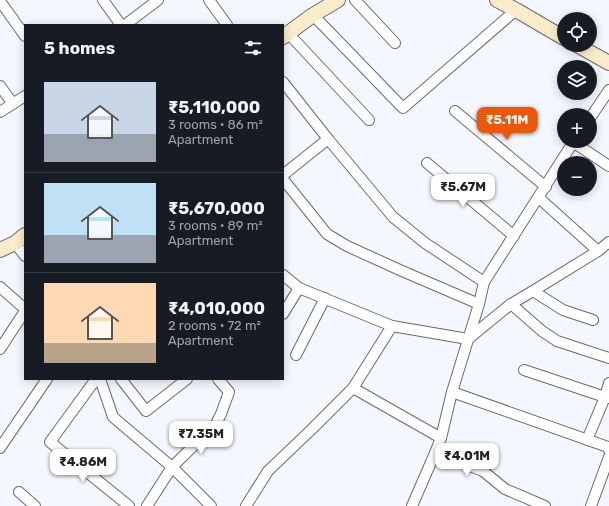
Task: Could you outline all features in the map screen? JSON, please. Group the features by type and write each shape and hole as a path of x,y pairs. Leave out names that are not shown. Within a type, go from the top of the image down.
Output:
{"main road":[{"path":"286,35 313,15 338,0"},
{"path":"507,3 557,34"},
{"path":"589,52 609,63"},
{"path":"0,250 20,239"}],"street":[{"path":"103,0 120,24"},
{"path":"125,24 158,0"},
{"path":"209,0 226,24"},
{"path":"355,0 395,43"},
{"path":"0,1 24,35"},
{"path":"313,15 403,108 507,3"},
{"path":"286,35 369,120"},
{"path":"284,83 328,139 394,217 425,243 484,282"},
{"path":"0,86 13,104"},
{"path":"597,108 609,90"},
{"path":"0,112 24,97"},
{"path":"455,111 546,187"},
{"path":"284,174 328,139"},
{"path":"412,506 441,438 452,392 479,304 484,282 570,148"},
{"path":"583,148 609,166"},
{"path":"427,163 514,236"},
{"path":"284,180 327,234 368,256 479,304"},
{"path":"539,198 598,251"},
{"path":"20,239 24,253"},
{"path":"284,276 299,288 392,326 468,339 511,304 598,251 609,242"},
{"path":"0,287 24,309"},
{"path":"284,312 299,288"},
{"path":"533,292 563,310 593,320"},
{"path":"296,355 325,298"},
{"path":"511,304 542,331 557,341 609,358"},
{"path":"0,349 24,312"},
{"path":"246,506 268,471 353,388 392,326"},
{"path":"524,370 607,397"},
{"path":"0,448 46,380"},
{"path":"95,380 50,442 129,506"},
{"path":"100,380 113,417 172,467 211,506"},
{"path":"122,380 146,411 186,380"},
{"path":"147,506 172,467 216,424 229,392 219,380"},
{"path":"587,440 607,397 609,383"},
{"path":"353,388 441,438"},
{"path":"452,392 608,447 609,450"},
{"path":"435,453 483,471 505,489 544,506"},
{"path":"591,506 609,457"},
{"path":"18,492 35,506"}]}
